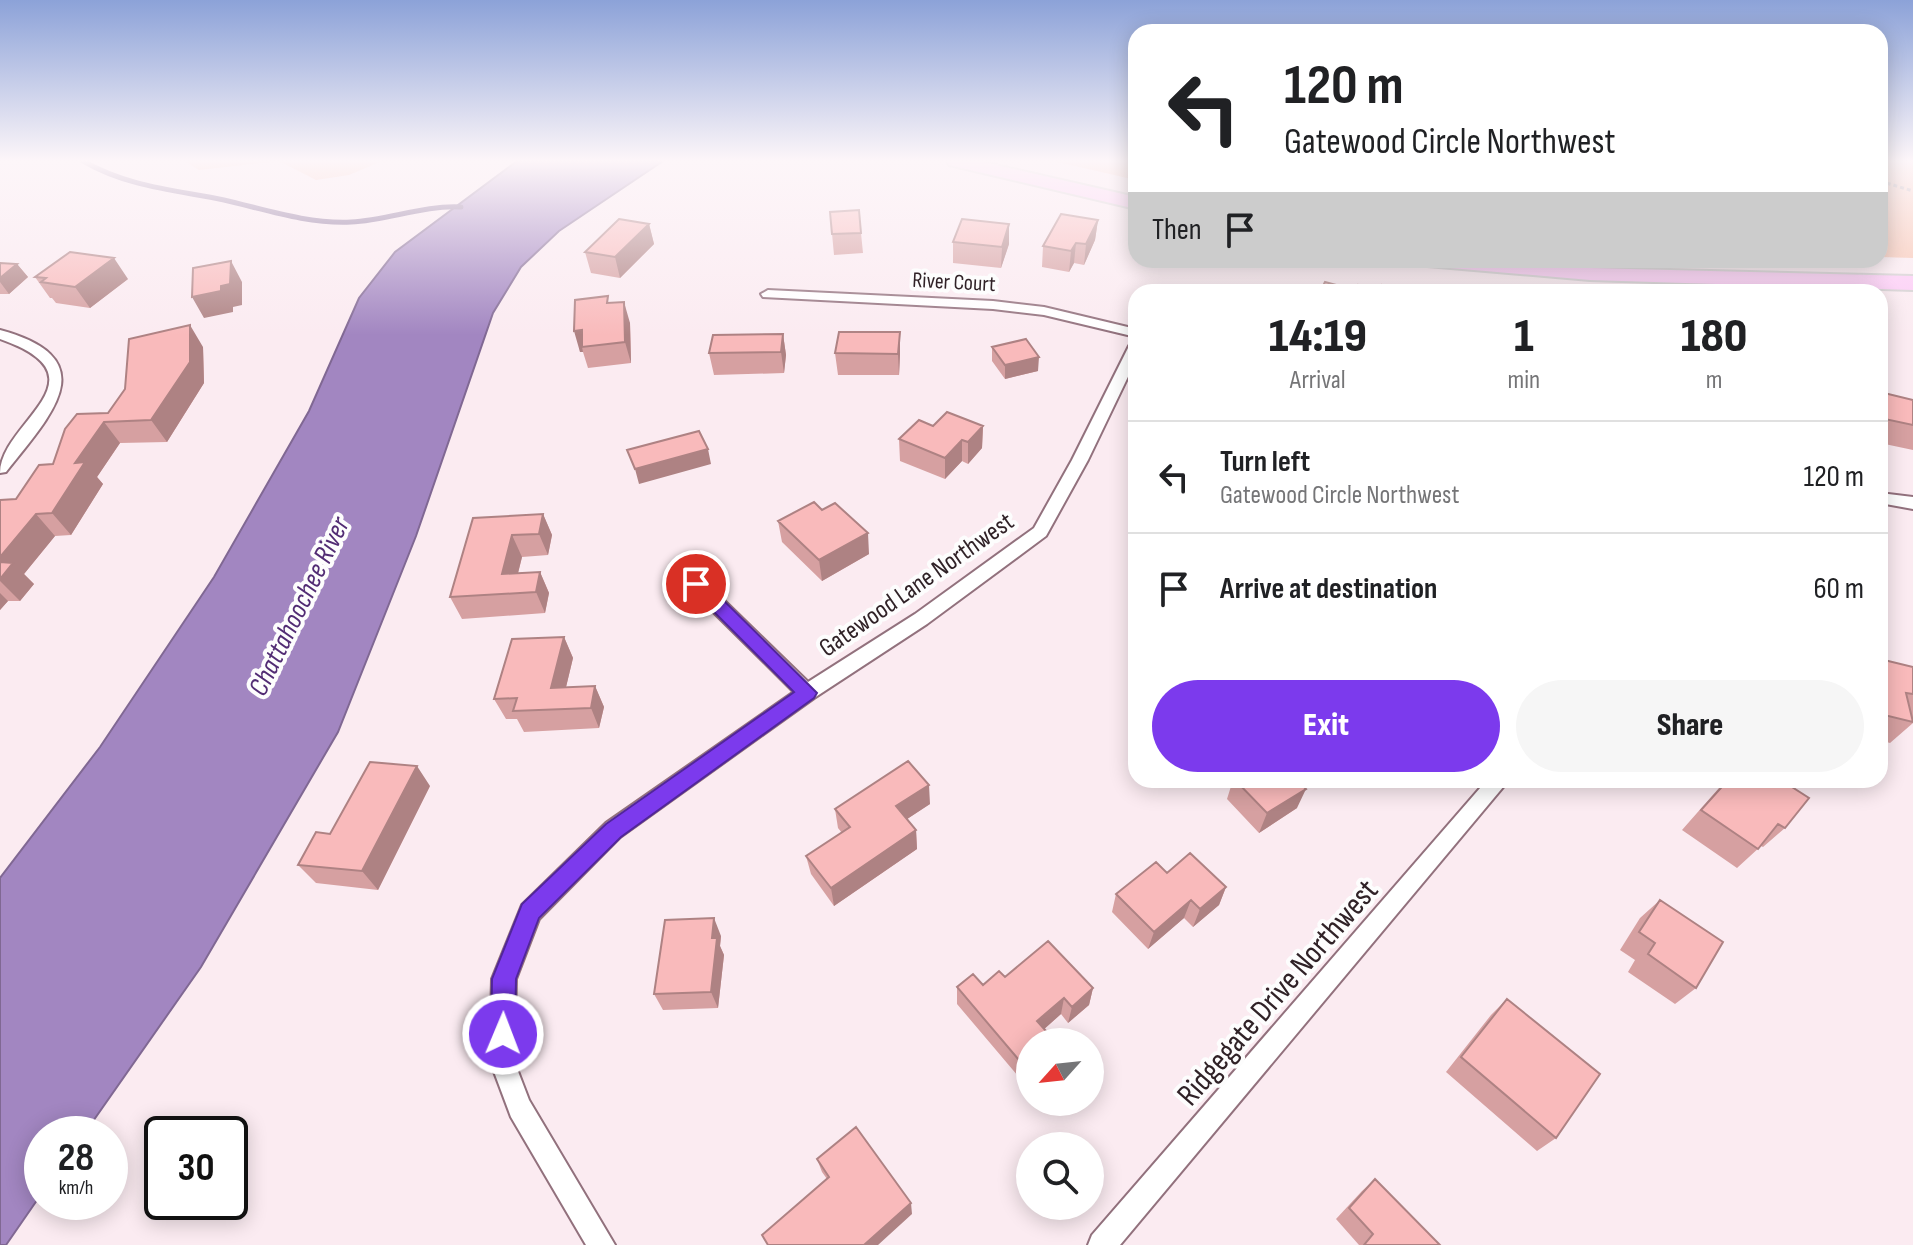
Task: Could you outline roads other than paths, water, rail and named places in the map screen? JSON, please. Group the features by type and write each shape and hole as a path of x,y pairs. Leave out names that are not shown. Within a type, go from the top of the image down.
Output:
{"highway":[{"path":"1888,266 1913,267"},
{"path":"1520,268 1590,274 1913,283"}],"street":[{"name":"River Court","path":"768,294 993,305 1044,311 1128,331"},
{"path":"0,334 23,340 42,350 54,365 57,384 50,405 0,468"},
{"name":"Gatewood Lane Northwest","path":"601,1245 520,1108 502,1061 504,979 530,912 604,839 807,693 921,619 1040,532 1128,362"},
{"path":"1888,499 1913,503"},
{"path":"696,584 807,693"},
{"name":"Ridgegate Drive Northwest","path":"1102,1245 1492,788"}],"water":[{"name":"Chattahoochee River","path":"439,219 577,219 559,231 521,267 493,313 416,536 338,732 201,967 97,1116 24,1116 24,1219 6,1245 0,1245 0,878 100,747 214,577 309,411 359,298 395,252"}],"waterway":[{"path":"307,219 335,222 375,219"}]}
